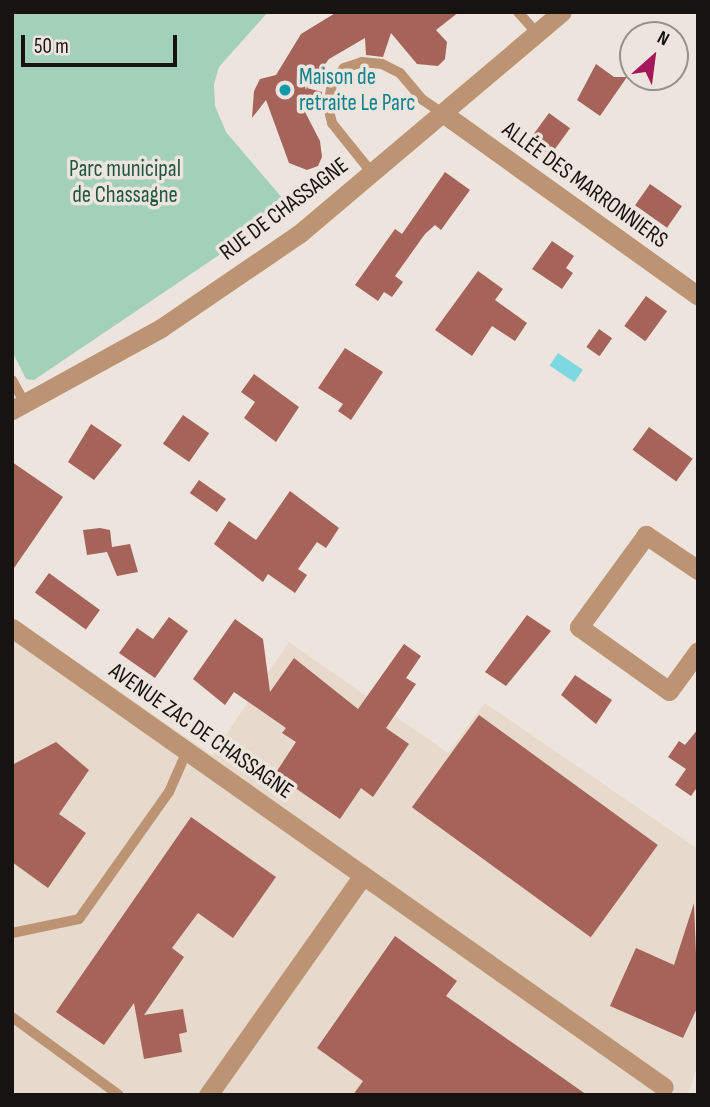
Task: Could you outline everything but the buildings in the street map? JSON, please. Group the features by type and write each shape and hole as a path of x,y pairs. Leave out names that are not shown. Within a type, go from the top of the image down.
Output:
{"street":[{"name":"RUE DE CHASSAGNE","path":"18,407 161,328 299,234 562,12"},
{"name":"ALLÉE DES MARRONNIERS","path":"444,114 698,296"},
{"path":"698,570 646,535 579,627 669,691 698,651"},
{"name":"AVENUE ZAC DE CHASSAGNE","path":"12,628 664,1087"},
{"path":"208,1095 362,875"}],"lane":[{"path":"518,12 538,34"},
{"path":"372,173 332,123 328,105 332,83 344,68 362,62 382,64 400,73 423,100 444,114"},
{"path":"12,380 18,407"},
{"path":"12,933 79,919 169,792 187,751"},
{"path":"12,1017 119,1095"}],"shaded area":[{"path":"12,617 212,755 289,642 448,753 485,703 698,849 698,1064 688,1095 12,1095"}],"green space":[{"name":"Parc municipal de Chassagne","path":"12,12 268,12 219,67 214,84 215,106 226,132 289,206 248,235 243,228 232,237 237,243 34,380 26,379 12,351"}],"water":[{"path":"558,353 583,370 574,382 550,365"}],"place":[{"name":"Maison de retraite Le Parc","path":"285,90"}]}
